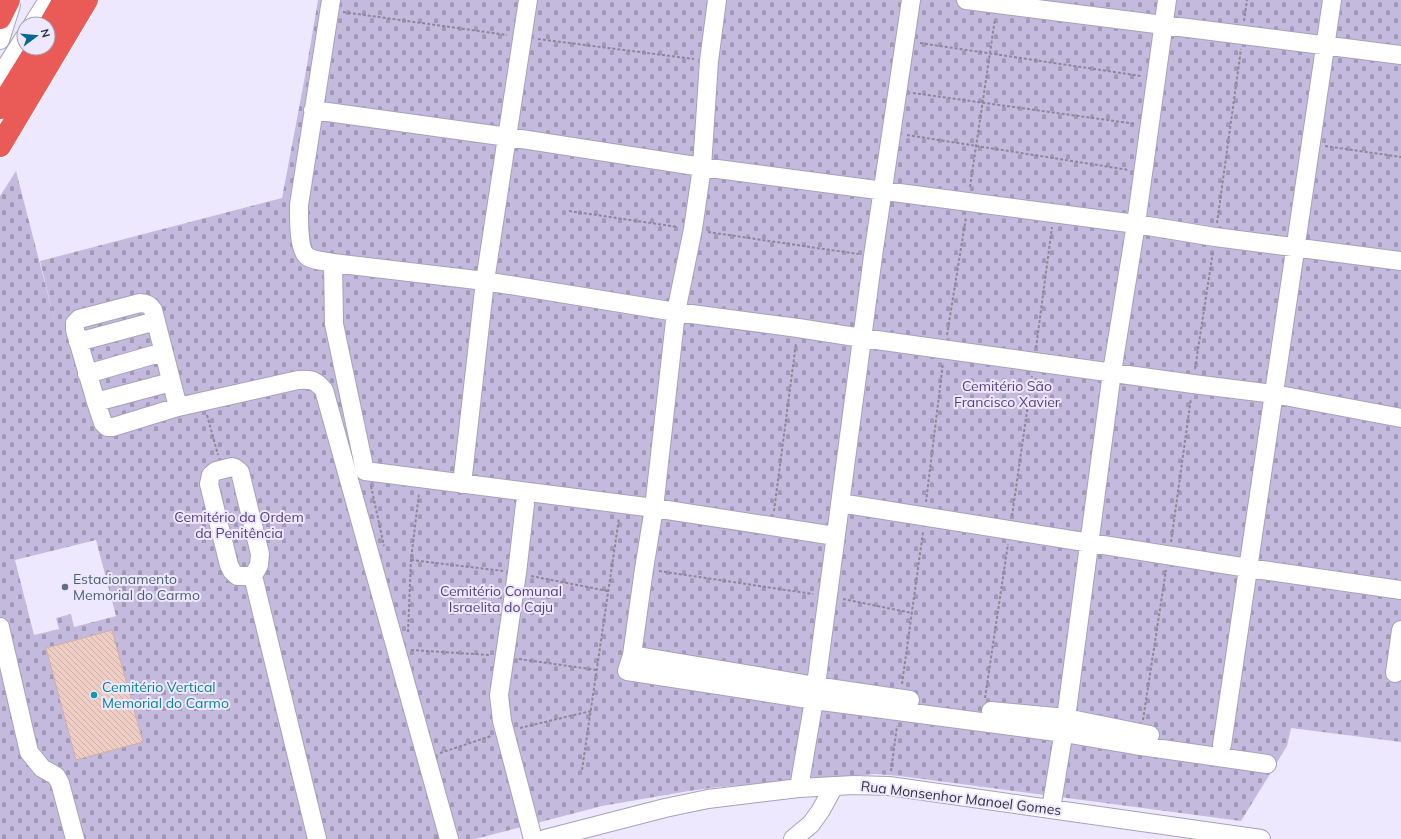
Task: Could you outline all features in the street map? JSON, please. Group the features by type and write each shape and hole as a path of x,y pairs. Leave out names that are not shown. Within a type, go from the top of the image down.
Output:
{"highway":[{"path":"0,18 9,0"},
{"path":"55,16 64,0"},
{"path":"0,146 87,0"},
{"path":"0,108 31,56"}],"street":[{"path":"0,40 13,0"},
{"path":"38,16 48,0"},
{"path":"331,0 299,205 300,235 304,252 312,259 333,263 485,281 676,312 1274,394 1401,418"},
{"path":"462,484 485,281 528,0"},
{"path":"717,0 709,61 702,167 693,229 676,312 654,508 632,655 815,693 900,705 1065,725 1141,734 1222,745 1267,758 1134,745 1065,725 984,711 900,705"},
{"path":"799,788 815,693 873,256 911,0"},
{"path":"966,0 1401,55"},
{"path":"1051,809 1065,725 1112,372 1136,224 1167,0"},
{"path":"1222,745 1332,0"},
{"path":"0,76 16,51"},
{"path":"313,110 508,137 702,167 1136,224 1215,237 1401,261"},
{"path":"333,263 334,324 365,471 654,508 772,525 835,536"},
{"path":"178,407 153,310 150,305 145,303 129,305 79,319 75,323 75,330 87,374 103,423 107,427 113,427 178,407 298,380 310,379 319,384 324,390 449,839"},
{"path":"87,374 163,352"},
{"path":"96,402 171,382"},
{"path":"254,576 237,576 229,565 210,484 212,473 235,468 240,472 260,554 259,566 254,576 317,839"},
{"path":"840,503 1248,568 1401,590"},
{"path":"525,504 517,573 504,656 499,706 504,732 533,839"},
{"path":"0,627 29,752 42,768 56,776 60,782 75,839"},
{"path":"1395,673 1401,630"},
{"name":"Rua Monsenhor Manoel Gomes","path":"546,839 585,834 708,799 799,788 854,785 889,786 1261,839"},
{"path":"793,839 815,819 834,786"}],"path":[{"path":"889,786 925,516 945,349 997,4"},
{"path":"905,41 1157,78"},
{"path":"898,91 1149,125"},
{"path":"892,133 1143,172"},
{"path":"1310,143 1401,157"},
{"path":"568,211 873,256"},
{"path":"984,711 1054,214"},
{"path":"772,525 798,328"},
{"path":"203,402 222,470"},
{"path":"408,635 411,560 419,490"},
{"path":"582,770 619,518"},
{"path":"411,560 517,573 608,591"},
{"path":"644,569 827,596 912,613"},
{"path":"407,650 504,656 597,670"},
{"path":"440,753 504,732 591,711"}],"green space":[{"name":"Cemitério São Francisco Xavier","path":"318,0 1401,0 1401,742 1291,728 1287,746 1241,821 900,776 875,774 718,787 689,791 602,806 475,839 0,839 0,196 16,171 55,322 40,261 282,198","holes":["96,540 116,616 74,627 71,614 56,618 59,629 34,635 15,560","112,630 143,741 76,759 46,648"]}],"building":[{"name":"Cemitério Vertical Memorial do Carmo","path":"112,630 143,742 76,760 46,648"}],"place":[{"name":"Estacionamento Memorial do Carmo","path":"65,587"},
{"name":"Cemitério Vertical Memorial do Carmo","path":"94,695"}],"park label":[{"name":"Cemitério da Ordem da Penitência","path":"239,526"},
{"name":"Cemitério Comunal Israelita do Caju","path":"501,600"}]}
